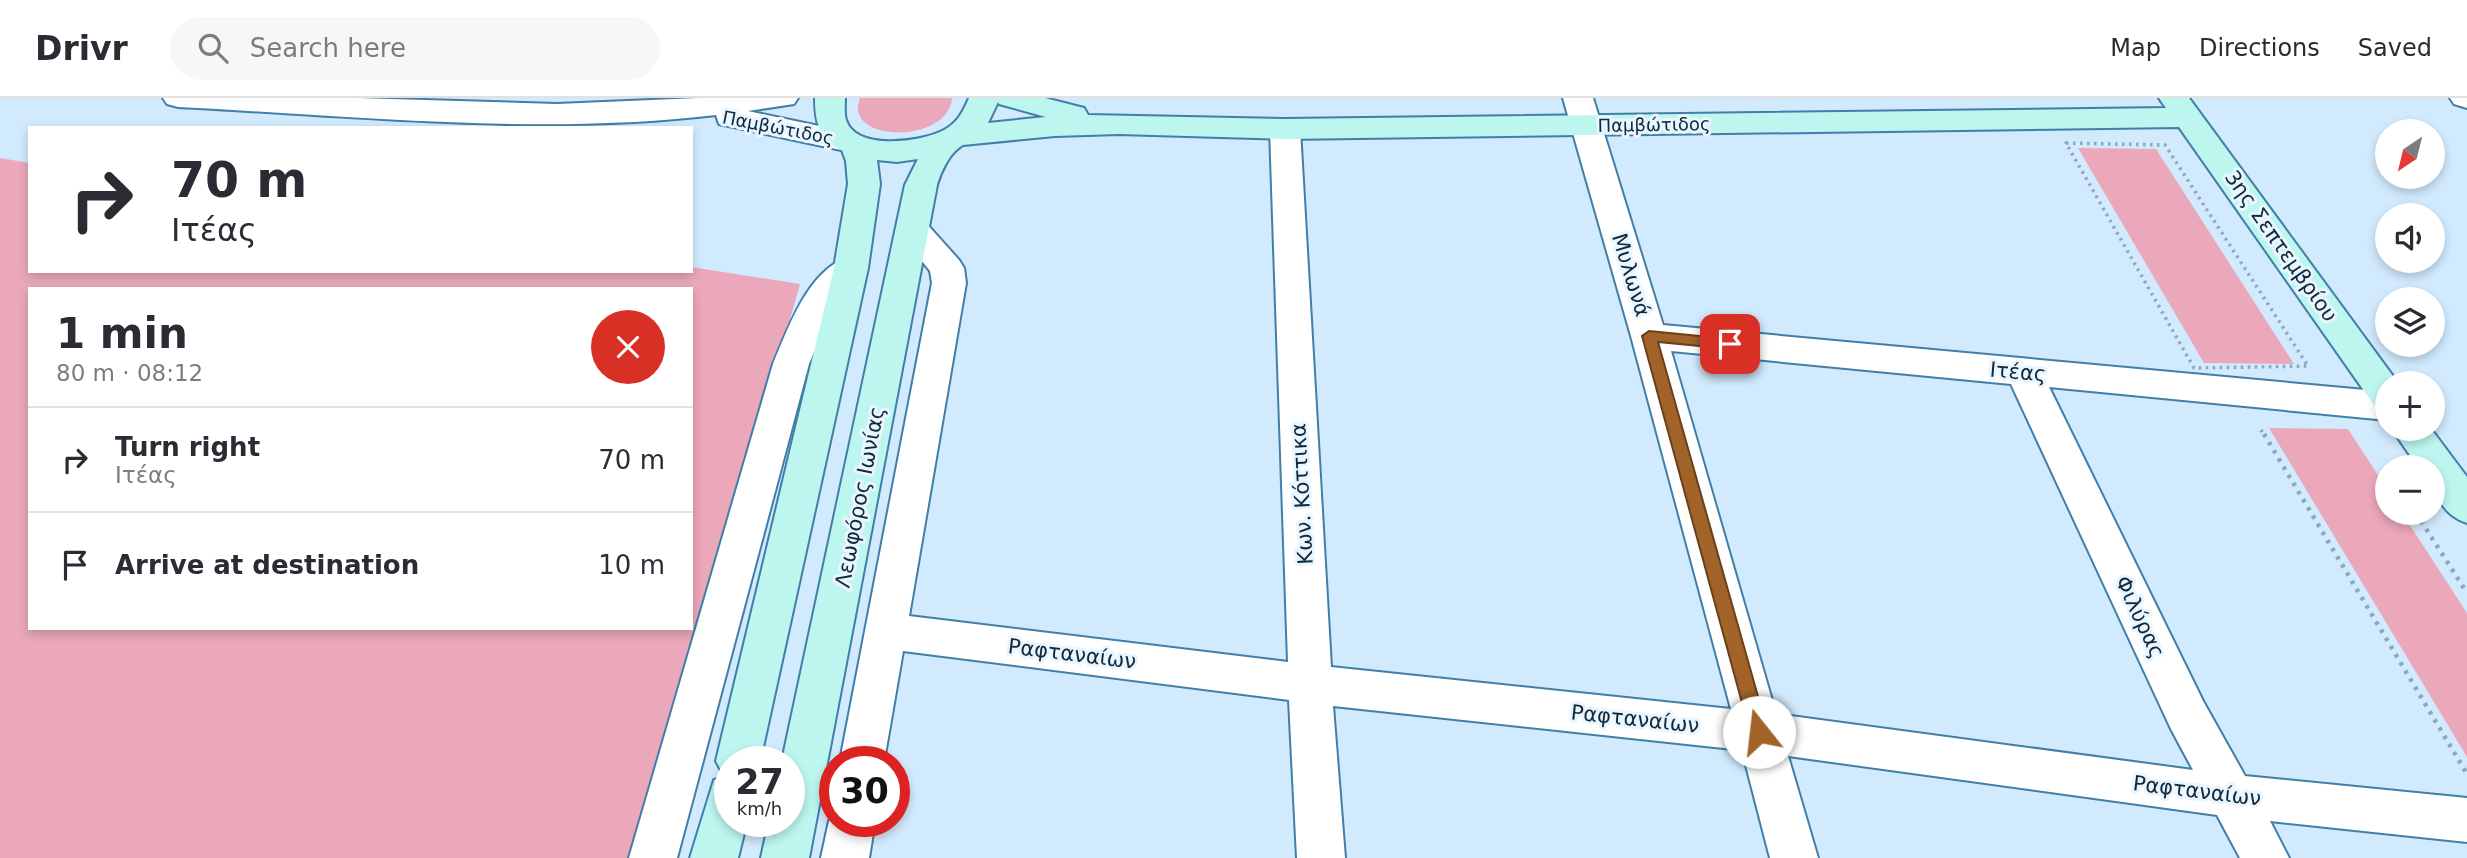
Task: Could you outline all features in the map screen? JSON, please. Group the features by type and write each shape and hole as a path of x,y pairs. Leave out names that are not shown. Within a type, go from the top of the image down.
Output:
{"street":[{"name":"Παμβώτιδος","path":"178,98 522,113 669,110 729,106 783,98"},
{"path":"741,746 851,268 864,184 862,161 850,143 832,129 827,114 830,98"},
{"name":"Λεωφόρος Ιωνίας","path":"785,858 926,170 952,138 980,113 984,98"},
{"name":"Παμβώτιδος","path":"1010,98 1061,113 1119,124"},
{"name":"Παμβώτιδος","path":"669,110 778,125 876,151 900,152 925,149 952,138 1055,126 1119,124 1286,129 1582,112 2181,108"},
{"name":"3ης Σεπτεμβρίου","path":"2181,108 2375,378"},
{"name":"Μυλωνά","path":"1582,112 1649,336 1794,858"},
{"name":"Κων. Κόττικα","path":"1286,129 1310,684 1321,858"},
{"path":"865,746 949,283 947,268 913,230"},
{"path":"653,858 791,364 818,301 851,268"},
{"name":"Ιτέας","path":"1649,336 2375,405"},
{"name":"Φιλύρας","path":"2024,373 2187,716 2265,858"},
{"path":"2420,441 2467,507"},
{"name":"Ραφταναίων","path":"886,631 1310,684 1759,732 2231,796 2467,820"},
{"path":"714,858 719,837"},
{"path":"845,858 849,837"}],"path":[{"path":"2066,143 2165,145 2308,366 2194,368 2066,143"},
{"path":"2273,430 2260,430 2467,774"},
{"path":"2424,525 2467,593"}],"shaded area":[{"path":"860,98 952,98 946,113 934,124 917,130 898,132 880,130 866,124 859,113"},
{"path":"2078,148 2156,149 2294,364 2204,363"},
{"path":"0,158 28,163 28,273 693,273 693,267 800,284 635,858 0,858"},
{"path":"2269,428 2348,429 2375,471 2375,525 2410,525 2467,613 2467,757"}],"route":[{"path":"1730,344 1649,336 1759,732"}]}
